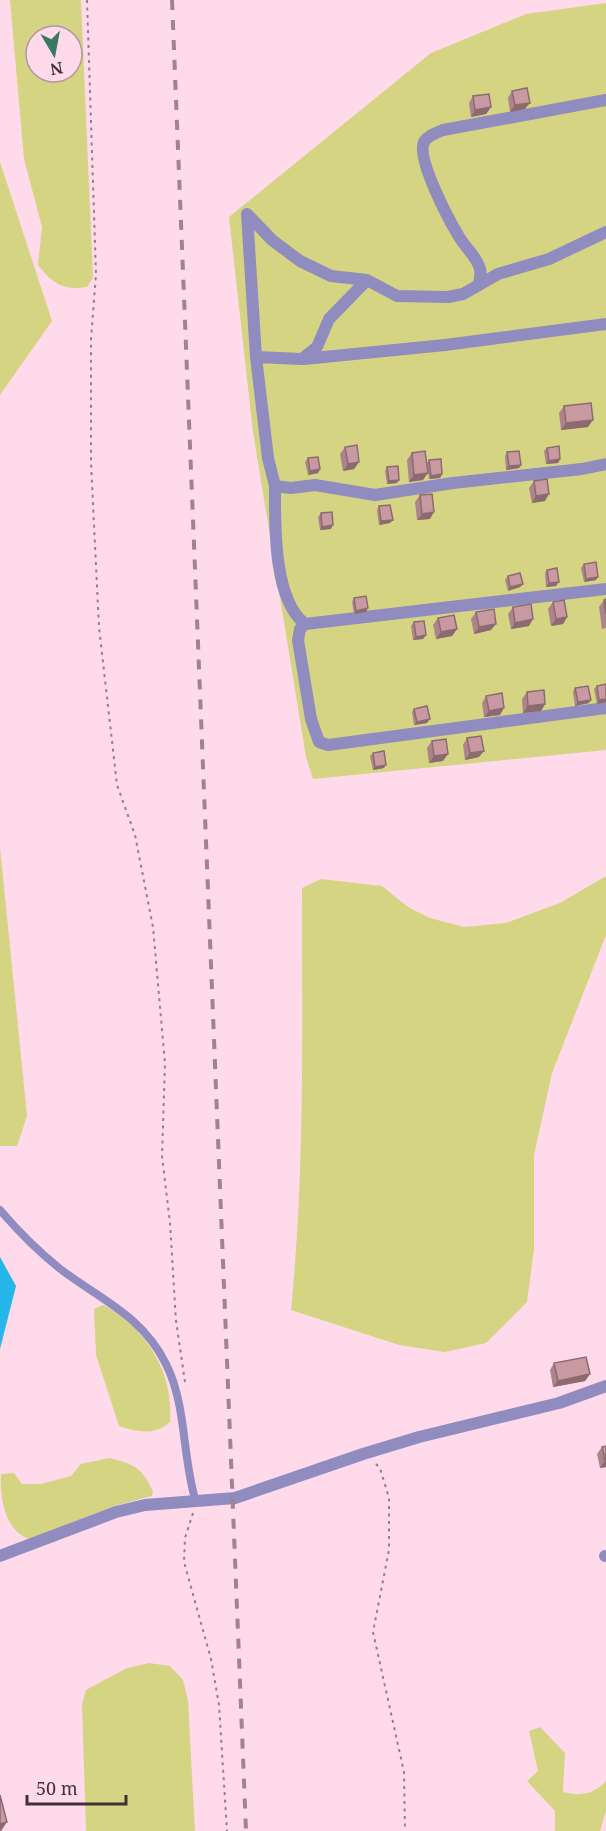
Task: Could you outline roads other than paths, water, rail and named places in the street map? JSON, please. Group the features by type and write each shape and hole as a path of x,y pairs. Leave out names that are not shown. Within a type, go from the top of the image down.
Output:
{"street":[{"path":"479,284 481,273 479,265 457,234 426,168 422,153 424,142 431,135 443,130 606,100"},
{"path":"305,624 295,616 288,603 283,583 275,486 268,458 256,357 247,214 272,240 300,261 331,276 368,280 397,296 448,297 463,294 517,266 549,259 606,232"},
{"path":"302,359 317,347 329,319 368,280"},
{"path":"256,357 302,359 445,345 606,324"},
{"path":"275,486 291,488 315,485 375,495 606,464"},
{"path":"606,589 305,624 300,629 298,640 311,719 319,742 328,745 606,708"},
{"path":"0,1556 116,1512 145,1505 235,1498 363,1454 559,1403 606,1386"}],"lane":[{"path":"0,1210 60,1268 106,1298 136,1322 154,1343 167,1366 175,1390 188,1477 196,1502"}],"water":[{"path":"0,1257 16,1286 0,1349"}],"railway":[{"path":"172,0 246,1831"}]}
